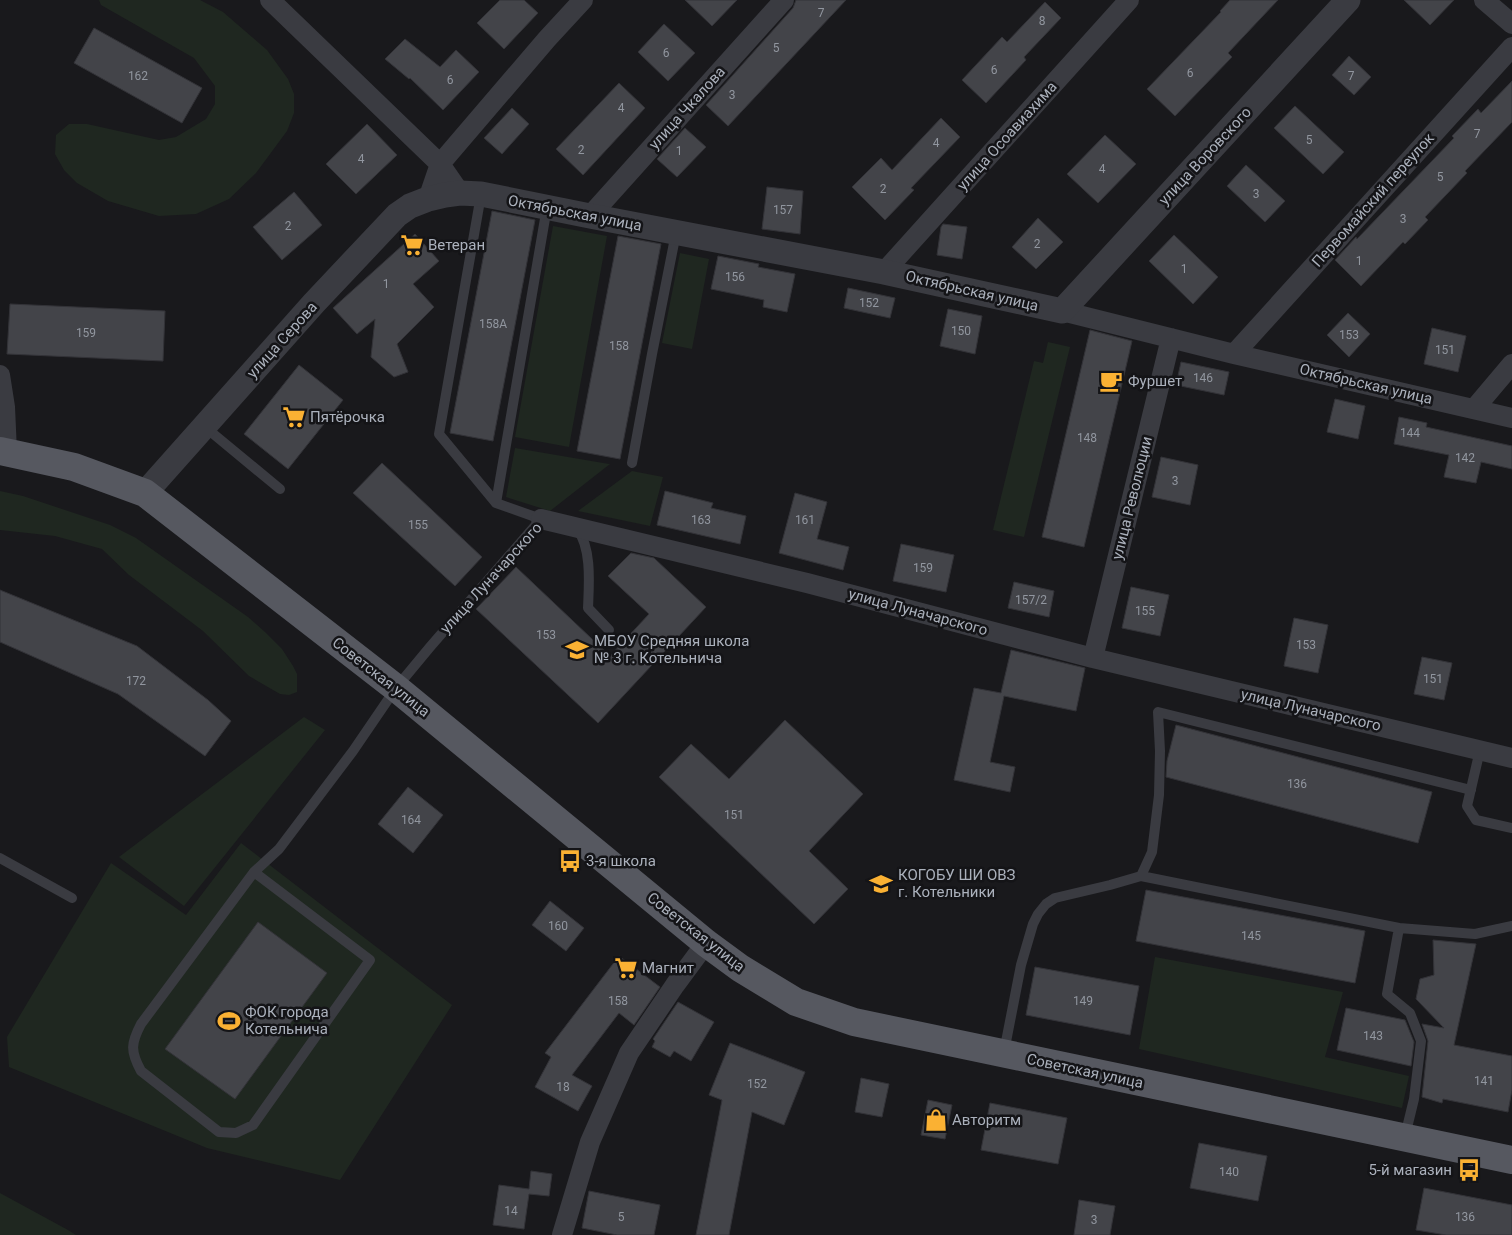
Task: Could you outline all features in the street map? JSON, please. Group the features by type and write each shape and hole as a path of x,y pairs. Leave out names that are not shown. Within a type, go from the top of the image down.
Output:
{"main road":[{"name":"Советская улица","path":"4,452 74,467 145,493 396,688 706,943 740,968 796,1002 854,1022 1512,1160"}],"street":[{"path":"270,0 471,194"},
{"path":"428,199 440,164 582,0"},
{"name":"улица Чкалова","path":"590,216 784,0"},
{"name":"улица Осоавиахима","path":"884,272 1129,0"},
{"name":"улица Воровского","path":"1062,311 1348,0"},
{"path":"1484,0 1512,24"},
{"name":"Первомайский переулок","path":"1234,354 1512,47"},
{"name":"Октябрьская улица","path":"428,199 445,195 471,194 884,272 1062,311 1234,354 1512,418"},
{"name":"улица Серова","path":"145,493 314,303 397,215 410,206 428,199"},
{"name":"улица Революции","path":"1093,658 1171,338"},
{"path":"1474,409 1512,364"},
{"path":"0,375 5,407 4,452"},
{"name":"улица Луначарского","path":"541,519 807,584 1093,658 1512,758"},
{"path":"562,1235 590,1142 629,1053 706,943"}],"lane":[{"path":"471,194 439,434 496,503 541,519"},
{"path":"496,503 547,208"},
{"path":"632,463 676,232"},
{"path":"205,427 280,488"},
{"name":"улица Луначарского","path":"254,872 370,960 253,1125 236,1133 219,1132 141,1071 132,1047 134,1037 141,1024 254,872 279,849 353,751 396,688 541,519"},
{"path":"574,526 583,536 590,574 588,608 609,630"},
{"path":"1141,876 1152,852 1159,795 1160,751 1158,712 1470,790"},
{"path":"1480,750 1467,806 1476,820 1512,828"},
{"path":"0,858 72,898"},
{"path":"1003,1053 1021,965 1033,924 1038,914 1046,904 1055,898 1141,876 1399,928 1475,934 1512,926"},
{"path":"1399,928 1387,994 1410,1013 1420,1041 1414,1099 1404,1138"}],"shaded area":[{"path":"99,0 200,0 223,12 267,50 288,79 294,94 294,113 287,131 256,173 229,199 196,214 159,216 108,201 77,183 64,170 55,154 56,135 69,124 87,124 159,140 176,137 206,119 215,104 215,86 194,58 101,5"},
{"path":"553,226 607,236 569,447 515,437"},
{"path":"680,253 709,259 692,349 662,343"},
{"path":"1048,342 1070,347 1024,537 993,530 1034,361 1043,363"},
{"path":"515,448 610,464 550,511 506,497"},
{"path":"632,471 663,477 650,526 578,511"},
{"path":"0,491 23,496 110,525 136,538 248,617 265,632 282,649 293,666 297,674 297,692 289,695 280,694 249,676 203,631 129,575 102,549 55,536 0,530"},
{"path":"304,717 325,730 184,906 119,857"},
{"name":"ФОК города Котельнича","path":"241,843 452,1005 340,1180 207,1148 9,1067 7,1037 111,863 186,915"},
{"path":"1155,957 1343,992 1325,1057 1409,1076 1402,1108 1139,1049"},
{"path":"0,1193 68,1230 76,1235 0,1235"}],"building":[{"path":"500,0 524,0 538,13 504,49 477,23"},
{"path":"685,0 737,0 712,26"},
{"path":"796,0 846,0 728,126 706,105 793,8"},
{"path":"1230,0 1278,0 1228,53 1232,57 1175,116 1147,89 1221,12"},
{"path":"1404,0 1454,0 1430,25"},
{"path":"1045,2 1061,18 1024,57 1026,60 986,103 962,80 1002,37 1007,42"},
{"path":"664,24 695,53 668,81 638,52"},
{"path":"94,28 202,88 182,123 74,63"},
{"path":"405,39 440,67 456,50 479,72 443,110 410,78 385,59"},
{"path":"1349,56 1371,77 1354,95 1332,75"},
{"path":"1512,81 1512,122 1465,171 1467,173 1425,217 1428,220 1405,244 1403,242 1361,286 1335,260 1454,138 1452,136 1478,109 1481,113"},
{"path":"619,83 645,108 583,175 556,149"},
{"path":"1295,106 1344,152 1323,174 1274,128"},
{"path":"512,108 529,124 502,154 484,138"},
{"path":"941,118 960,137 911,188 914,190 885,220 852,187 881,158 892,170"},
{"path":"367,124 397,155 356,194 326,164"},
{"path":"685,128 706,147 677,177 657,159"},
{"path":"1105,135 1136,164 1098,203 1067,174"},
{"path":"1246,165 1285,201 1265,222 1227,186"},
{"path":"767,187 803,191 800,234 762,229"},
{"path":"294,192 322,225 282,260 253,227"},
{"path":"492,211 535,220 493,441 450,433"},
{"path":"1038,218 1063,242 1036,269 1012,247"},
{"path":"943,224 967,227 962,259 937,255"},
{"path":"415,234 439,261 413,284 434,307 397,344 408,372 394,377 371,357 375,319 357,334 333,308"},
{"path":"1174,235 1218,277 1193,304 1149,261"},
{"path":"618,236 661,244 620,459 577,451"},
{"path":"718,256 759,264 758,267 795,274 787,312 763,307 764,300 711,289"},
{"path":"848,288 895,298 890,318 844,308"},
{"path":"10,304 165,311 163,361 7,354"},
{"path":"948,309 982,316 975,354 940,346"},
{"path":"1348,313 1370,334 1349,357 1327,335"},
{"path":"1432,328 1466,336 1458,372 1424,364"},
{"path":"1090,330 1132,341 1084,547 1042,537"},
{"path":"1181,362 1229,372 1224,395 1176,385"},
{"path":"299,365 343,400 288,469 244,434"},
{"path":"1335,399 1365,406 1358,439 1327,432"},
{"path":"1399,417 1427,423 1426,427 1512,446 1512,469 1481,462 1476,483 1444,477 1449,455 1394,444"},
{"path":"1161,457 1198,465 1190,505 1152,497"},
{"path":"382,463 482,557 455,586 353,493"},
{"path":"665,491 713,503 711,508 746,516 740,544 657,525"},
{"path":"795,493 827,502 817,539 849,547 843,570 779,553"},
{"path":"901,544 954,555 946,592 893,581"},
{"path":"631,553 654,558 706,607 598,723 476,609 516,567 610,656 649,614 608,576"},
{"path":"1014,582 1054,591 1049,617 1008,608"},
{"path":"1131,587 1169,595 1160,636 1122,628"},
{"path":"0,590 137,646 208,700 231,721 205,756 118,694 0,642"},
{"path":"1294,618 1328,625 1318,673 1284,666"},
{"path":"1011,650 1085,668 1076,711 1004,696 990,762 1015,767 1010,792 954,780 974,688 1001,693"},
{"path":"1422,657 1452,663 1444,700 1414,694"},
{"path":"785,720 863,794 809,851 848,889 814,924 659,777 691,744 729,779"},
{"path":"1176,725 1432,792 1418,843 1166,777 1167,761"},
{"path":"408,787 443,815 413,853 378,824"},
{"path":"1146,890 1365,931 1355,983 1136,941"},
{"path":"550,901 584,928 566,951 532,925"},
{"path":"258,922 327,973 235,1099 165,1049"},
{"path":"1433,940 1476,944 1454,1045 1512,1056 1512,1090 1508,1112 1443,1099 1442,1103 1422,1097 1428,1041 1422,1024 1444,1028 1416,999 1420,979 1434,975"},
{"path":"619,956 660,987 634,1025 619,1013 572,1075 592,1086 578,1111 535,1087 551,1057 545,1053"},
{"path":"1035,967 1139,986 1130,1035 1026,1015"},
{"path":"678,1002 714,1022 691,1061 674,1051 670,1057 652,1047 655,1041 653,1039"},
{"path":"1346,1008 1405,1020 1414,1042 1411,1066 1337,1050"},
{"path":"730,1043 805,1072 784,1125 752,1112 729,1235 696,1235 722,1100 709,1095"},
{"path":"861,1078 889,1084 882,1117 855,1112"},
{"name":"Авторитм","path":"928,1100 952,1105 945,1139 921,1135"},
{"path":"990,1103 1067,1118 1058,1164 981,1150"},
{"path":"1199,1143 1267,1156 1258,1201 1190,1188"},
{"path":"531,1171 552,1174 549,1196 529,1194 524,1229 493,1225 499,1185 529,1189"},
{"path":"1424,1188 1512,1205 1512,1235 1446,1235 1416,1230"},
{"path":"589,1191 660,1205 654,1235 617,1235 582,1228"},
{"path":"1079,1200 1115,1206 1110,1235 1074,1235"}],"place":[{"name":"Ветеран","path":"412,245"},
{"name":"Фуршет","path":"1111,381"},
{"name":"Пятёрочка","path":"294,417"},
{"name":"МБОУ Средняя школа № 3 г. Котельнича","path":"577,650"},
{"name":"3-я школа","path":"570,861"},
{"name":"КОГОБУ ШИ ОВЗ г. Котельники","path":"881,884"},
{"name":"Магнит","path":"626,968"},
{"name":"ФОК города Котельнича","path":"229,1021"},
{"name":"Авторитм","path":"936,1120"},
{"name":"5-й магазин","path":"1469,1170"}]}
